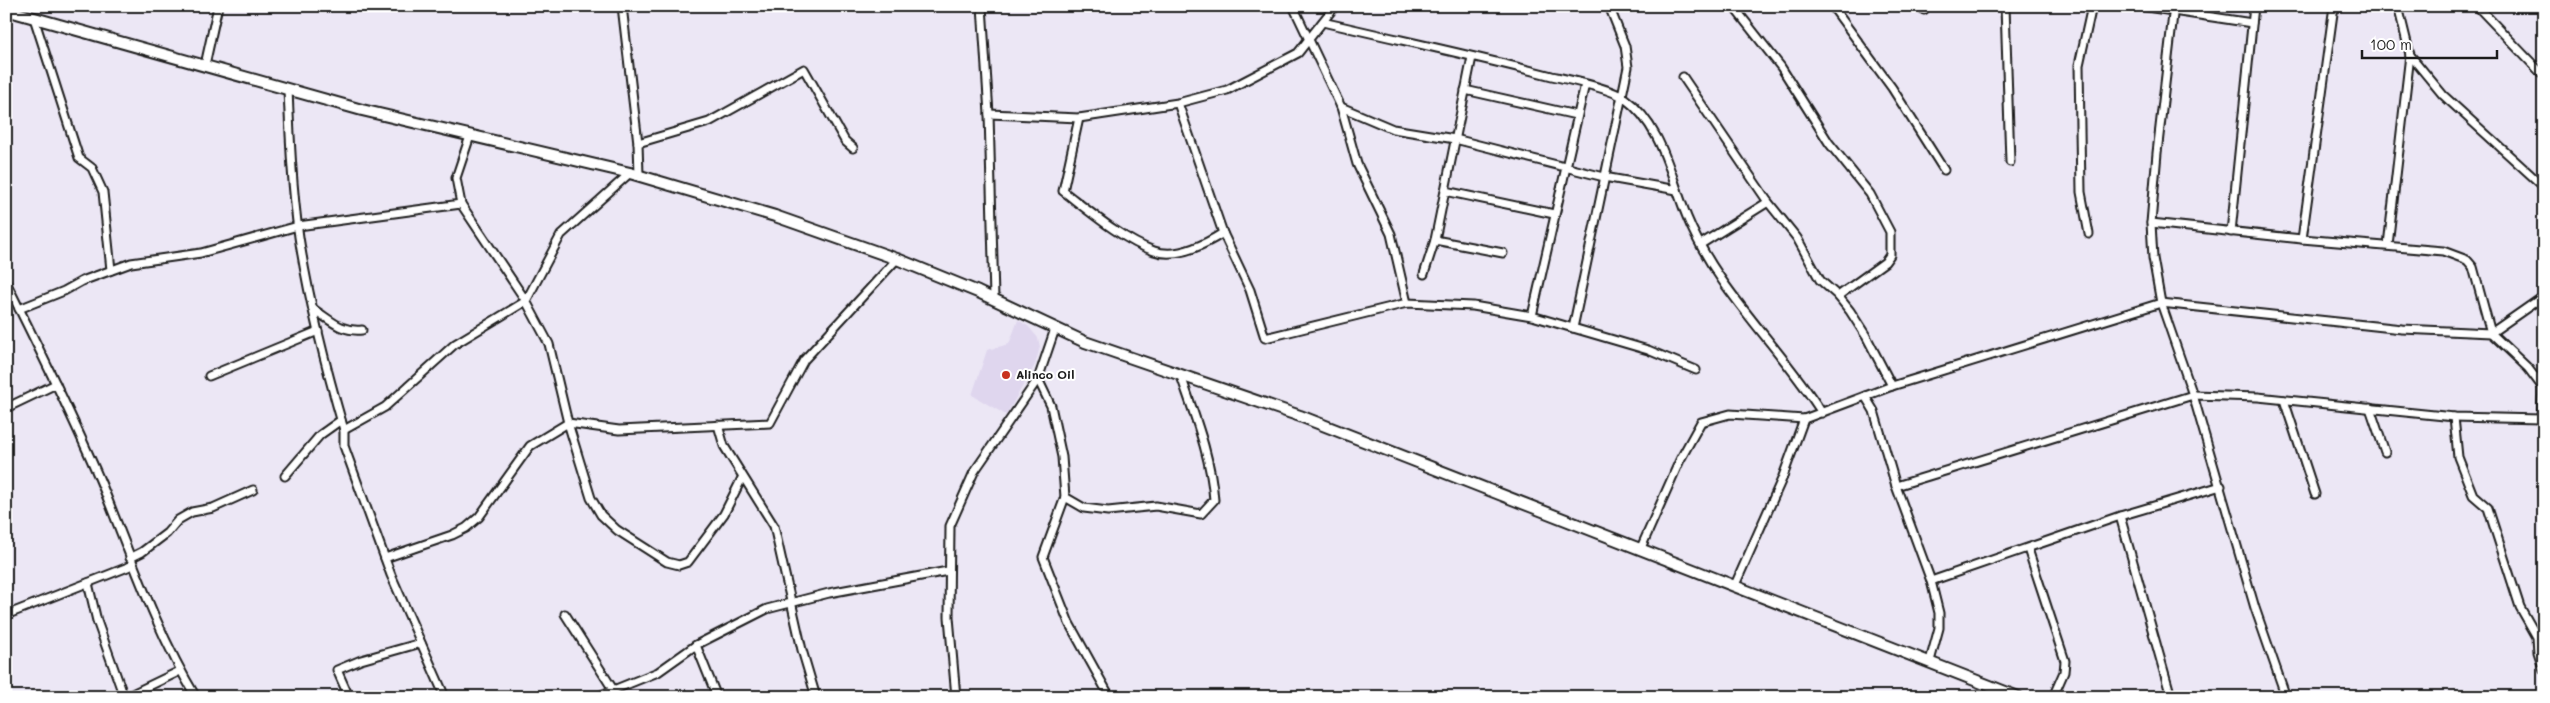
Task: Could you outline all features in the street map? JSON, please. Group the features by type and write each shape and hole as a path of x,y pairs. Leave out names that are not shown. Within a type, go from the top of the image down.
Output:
{"street":[{"path":"205,65 218,6"},
{"path":"344,430 385,407 455,344 526,300 562,235 634,174 638,143 622,6"},
{"path":"982,6 989,114 994,298"},
{"path":"1293,6 1340,107 1357,164 1391,234 1407,303"},
{"path":"989,114 1079,118 1178,103 1227,90 1298,53 1334,6"},
{"path":"1573,328 1628,67 1625,46 1609,6"},
{"path":"1733,6 1780,67 1824,135 1870,194 1890,232 1890,255 1885,262 1838,296"},
{"path":"1832,6 1892,88 1944,170"},
{"path":"2005,6 2010,162"},
{"path":"2089,234 2081,192 2080,65 2092,6"},
{"path":"2140,6 2174,8 2252,23"},
{"path":"2231,232 2254,6"},
{"path":"2302,239 2334,6"},
{"path":"2388,246 2410,56 2398,6"},
{"path":"2478,6 2544,76"},
{"path":"2174,8 2163,90 2151,223 2152,258 2160,303 2193,395 2255,608 2286,697"},
{"path":"6,10 288,89 470,136 634,174 775,216 897,259 994,298 1055,329 1181,376 1300,416 2018,697"},
{"path":"34,18 79,158 92,168 103,192 111,270"},
{"path":"1323,22 1585,84 1623,97 1637,111 1657,137 1669,164 1687,218 1728,289 1802,380 1822,413"},
{"path":"2410,56 2443,95 2544,187"},
{"path":"1424,274 1435,240 1472,57"},
{"path":"638,143 709,122 804,68 845,141 853,148"},
{"path":"1683,77 1768,202 1797,238 1820,280 1838,296 1866,336 1892,386"},
{"path":"1532,316 1564,167 1585,84"},
{"path":"288,89 290,155 298,226 318,331 344,430 344,446 385,558 444,697"},
{"path":"1465,90 1576,115"},
{"path":"1178,103 1223,233 1250,290 1265,338 1407,303 1473,306 1532,316 1648,350 1696,370"},
{"path":"1340,107 1393,129 1455,139 1604,177 1677,190"},
{"path":"1079,118 1063,191 1132,240 1155,252 1182,252 1205,244 1223,233"},
{"path":"470,136 456,178 461,204 526,300 549,344 568,423 591,498 601,515 617,530 668,562 679,565 688,562 724,514 742,478"},
{"path":"1445,191 1554,214"},
{"path":"1701,244 1768,202"},
{"path":"20,309 131,263 200,253 298,226 461,204"},
{"path":"1896,486 2193,395 2258,397 2454,417 2542,422 2542,388 2528,368 2491,333 2473,267 2467,260 2443,251 2302,239 2151,223"},
{"path":"1435,240 1503,253"},
{"path":"385,558 452,535 466,528 480,517 530,446 568,423 619,430 770,423 804,360 897,259"},
{"path":"6,282 56,384 101,484 132,562 180,670 196,697"},
{"path":"1640,550 1680,460 1701,422 1730,414 1804,419 1892,386 2160,303 2402,329 2491,333 2544,296"},
{"path":"314,309 340,327 350,331 362,330"},
{"path":"956,697 949,617 948,571 950,526 974,472 1038,379 1055,329"},
{"path":"209,376 318,331"},
{"path":"1065,497 1084,508 1108,511 1156,506 1201,514 1214,500 1213,480 1203,442 1181,376"},
{"path":"1038,379 1051,406 1062,457 1065,497 1043,557 1069,623 1110,697"},
{"path":"6,408 56,384"},
{"path":"1865,396 1874,411 1896,486 1931,581 1939,613 1939,628 1930,661"},
{"path":"2284,400 2316,494"},
{"path":"2370,408 2386,452"},
{"path":"2454,417 2458,457 2473,495 2488,508 2520,607 2537,637 2538,652 2544,670"},
{"path":"1734,585 1782,479 1804,419"},
{"path":"285,476 320,435 341,420"},
{"path":"718,425 724,446 742,478 774,526 802,650 816,697"},
{"path":"1931,581 2120,516 2221,486"},
{"path":"6,615 88,583 132,562 178,520 192,512 213,508 253,490"},
{"path":"2120,516 2170,693"},
{"path":"2028,549 2065,660 2064,672 2053,697"},
{"path":"596,697 658,672 696,645 767,609 830,593 948,571"},
{"path":"88,583 98,621 125,697 180,670"},
{"path":"565,614 614,691"},
{"path":"349,697 337,670 361,660 421,643"},
{"path":"696,645 717,697"}],"shaded area":[{"path":"1018,320 1028,326 1038,338 1040,347 1035,365 1006,415 972,395 987,350 1009,344"}],"place":[{"name":"Alinco Oil","path":"1006,375"}]}
